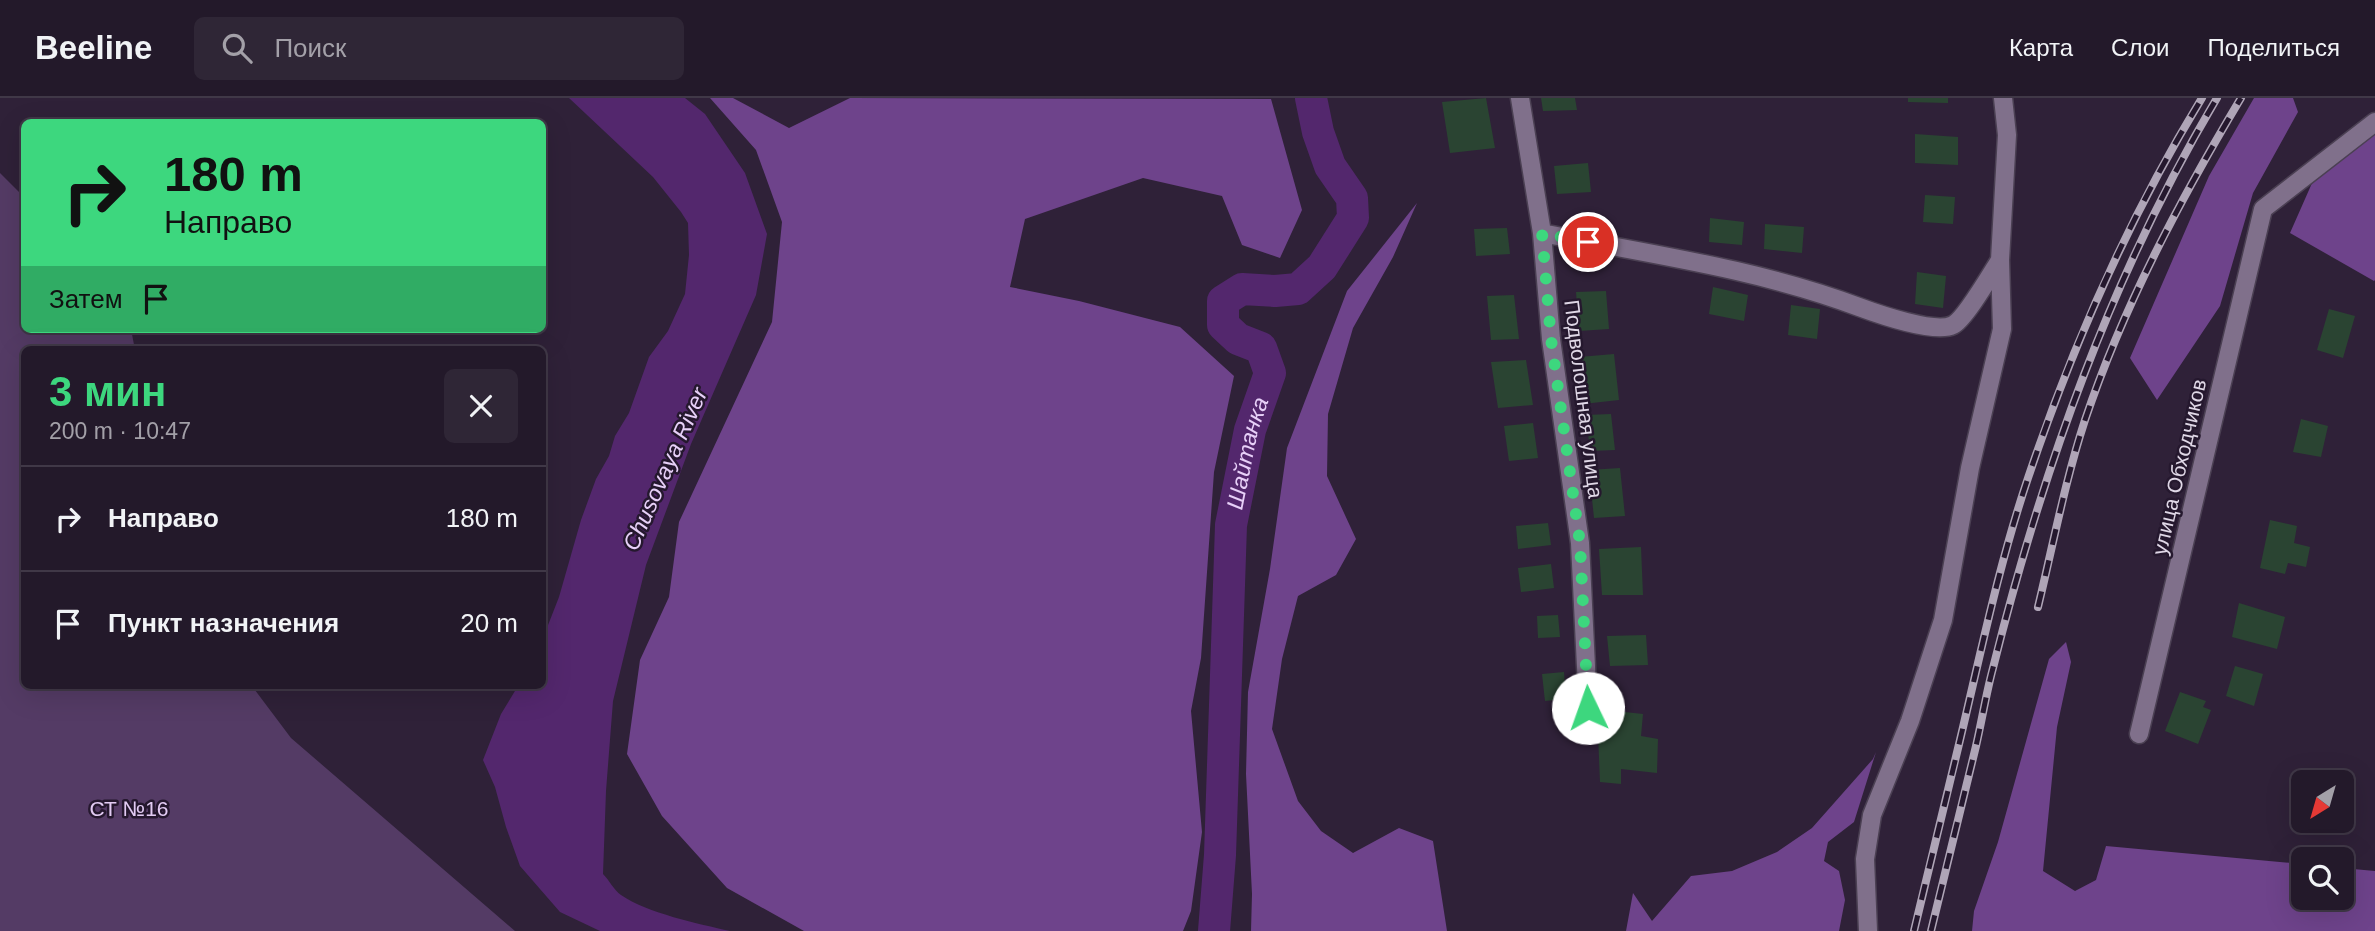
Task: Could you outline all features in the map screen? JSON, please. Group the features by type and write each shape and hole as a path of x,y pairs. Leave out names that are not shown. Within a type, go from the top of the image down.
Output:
{"street":[{"name":"Подволошная улица","path":"1520,98 1542,233 1551,339 1580,543 1588,708"},
{"path":"1868,931 1864,859 1872,815 1910,721 1943,620 1970,468 2002,329 2000,260 2007,135 2003,98"},
{"name":"улица Обходчиков","path":"2139,734 2263,209 2375,122"},
{"path":"1542,233 1725,268 1825,294 1901,322 1945,326 1954,324 1965,312 2000,260"}],"green space":[{"name":"СТ №16","path":"0,173 21,194 21,333 132,333 134,346 21,346 21,689 254,689 291,738 515,931 0,931"}],"shaded area":[{"path":"710,98 733,98 789,128 850,98 1271,99 1302,210 1280,258 1242,245 1222,196 1143,178 1025,219 1010,287 1079,301 1180,327 1234,376 1214,472 1201,658 1191,711 1202,832 1191,911 1183,931 804,931 727,888 662,816 627,754 640,660 669,597 679,522 772,322 782,222 756,150"},
{"path":"2254,98 2293,98 2298,112 2253,193 2220,306 2157,400 2130,358 2209,176"},
{"path":"2375,131 2374,281 2290,233 2320,165"},
{"path":"1417,203 1393,257 1353,328 1328,414 1327,476 1356,539 1336,575 1298,596 1282,659 1272,729 1298,801 1321,831 1353,853 1399,828 1433,841 1447,931 1251,931 1252,894 1246,774 1248,692 1270,569 1287,448 1347,291"},
{"path":"2066,642 2071,662 2057,727 2043,871 2075,891 2096,880 2106,846 2291,863 2291,910 2354,910 2354,869 2375,871 2375,931 1972,931 1974,911 1998,842 2049,659"},
{"path":"1876,752 1854,822 1828,842 1824,861 1839,871 1845,900 1839,931 1626,931 1633,893 1652,921 1691,876 1732,871 1777,852 1812,828 1873,759"}],"water":[{"name":"Chusovaya River","path":"569,98 685,98 705,114 745,173 767,234 756,295 691,444 646,565 613,701 603,874 621,895 632,901 659,912 730,931 600,931 560,912 520,866 495,787 483,760 501,714 516,689 546,689 546,630 559,597 581,520 615,436 629,413 649,357 668,331 685,294 689,255 688,223 653,177"}],"building":[{"path":"1486,98 1495,148 1450,153 1442,102"},
{"path":"1541,98 1575,98 1577,110 1543,111"},
{"path":"1908,98 1948,98 1948,103 1908,102"},
{"path":"1915,134 1958,137 1958,165 1915,163"},
{"path":"1588,163 1591,192 1557,194 1554,166"},
{"path":"1925,195 1955,197 1953,224 1923,222"},
{"path":"1710,218 1744,222 1742,245 1709,242"},
{"path":"1765,224 1804,227 1802,253 1764,249"},
{"path":"1507,228 1510,254 1476,256 1474,229"},
{"path":"1917,272 1946,276 1943,308 1915,304"},
{"path":"1713,287 1748,295 1744,321 1709,314"},
{"path":"1606,291 1609,329 1579,331 1576,292"},
{"path":"1514,295 1519,339 1491,340 1487,296"},
{"path":"1791,305 1820,309 1817,339 1788,335"},
{"path":"2329,309 2355,316 2343,358 2317,350"},
{"path":"1614,354 1619,400 1583,404 1579,357"},
{"path":"1526,360 1533,405 1498,408 1491,362"},
{"path":"1611,414 1615,450 1590,451 1586,415"},
{"path":"2301,419 2328,426 2321,457 2293,452"},
{"path":"1533,423 1538,458 1509,461 1504,426"},
{"path":"1620,468 1625,516 1594,518 1589,470"},
{"path":"2270,520 2297,526 2294,543 2310,547 2306,567 2288,563 2285,574 2260,568"},
{"path":"1548,523 1551,545 1518,549 1516,526"},
{"path":"1641,547 1643,595 1602,595 1599,549"},
{"path":"1551,564 1554,588 1521,592 1518,568"},
{"path":"2239,603 2285,617 2277,649 2232,637"},
{"path":"1558,615 1560,637 1538,638 1537,616"},
{"path":"1646,635 1648,665 1610,666 1607,636"},
{"path":"2235,666 2263,674 2254,706 2226,696"},
{"path":"1564,672 1566,699 1545,701 1542,674"},
{"path":"2180,692 2206,701 2203,707 2211,710 2198,744 2165,731"},
{"path":"1597,709 1643,714 1641,736 1658,739 1657,773 1621,769 1621,784 1600,782"}],"waterway":[{"name":"Шайтанка","path":"1214,931 1220,855 1231,525 1250,430 1270,373 1261,348 1238,339 1223,325 1223,301 1242,289 1298,289 1322,267 1353,218 1352,198 1330,166 1318,132 1311,98"}],"railway":[{"path":"1914,931 1991,608 2008,543 2045,428 2083,331 2126,236 2202,98"},
{"path":"1931,931 1993,668 2034,520 2058,447 2084,375 2144,234 2217,98"},
{"path":"2038,607 2071,466 2100,378 2154,255 2241,98"}],"route":[{"path":"1588,242 1542,233 1551,339 1580,543 1588,708"}]}
